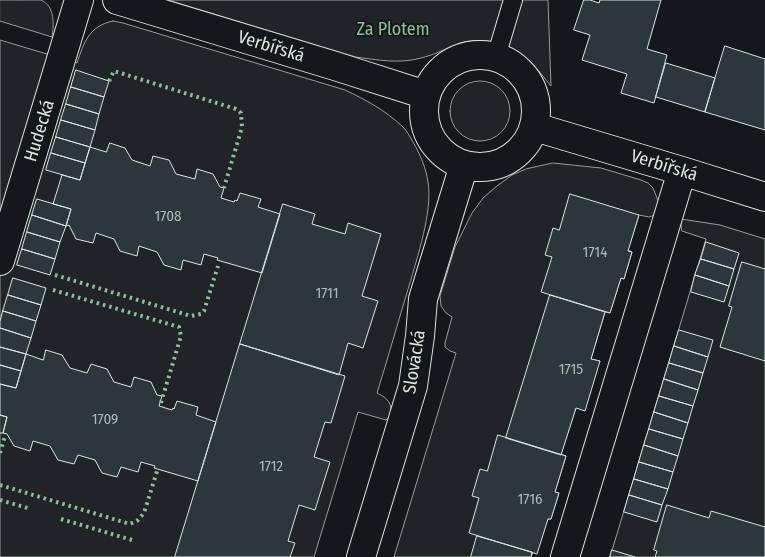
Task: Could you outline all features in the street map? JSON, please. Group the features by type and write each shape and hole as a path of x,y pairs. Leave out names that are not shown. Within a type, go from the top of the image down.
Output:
{"street":[{"name":"Hudecká","path":"0,261 79,0"},
{"name":"Verbířská","path":"116,0 426,95"},
{"path":"485,55 496,57 515,67 529,83 536,105 535,127 530,139 513,158 501,164 476,168 464,165 444,155 430,138 426,128 424,106 430,85 444,68 463,57 485,55"},
{"name":"Verbířská","path":"535,127 765,197"},
{"name":"Slovácká","path":"361,557 413,386 423,300 464,165"},
{"path":"564,557 682,171"}],"lane":[{"path":"496,57 514,0"}],"green space":[{"path":"0,0 41,0 46,3 53,16 52,37 0,21"},
{"name":"Za Plotem","path":"168,0 548,0 551,86 521,54 496,43 478,40 469,41 413,60 388,61 356,57"},
{"path":"113,21 345,90 375,106 403,127 422,161 427,177 429,194 426,220 416,262 377,393 389,402 391,408 390,416 386,420 358,412 314,557 0,557 0,40 77,63 85,42 93,31 105,23"},
{"path":"474,81 486,81 502,89 508,99 510,111 508,123 502,133 486,141 474,141 458,133 450,117 450,105 458,89"},
{"path":"553,163 601,168 641,180 653,188 659,203 655,215 649,217 639,215 628,250 632,252 624,279 621,278 610,313 605,312 591,359 600,361 576,408 561,454 566,456 555,492 559,493 551,519 548,519 531,557 394,557 456,353 445,347 452,317 441,306 440,296 455,247 472,213 483,198 497,186 512,175 526,169"},
{"path":"681,219 720,225 765,239 765,557 610,557 706,239 682,231"}],"building":[{"path":"584,0 599,3 600,0 661,0 647,49 667,55 654,103 621,93 627,74 582,60 590,35 574,30"},
{"path":"725,46 765,59 765,130 705,112"},
{"path":"666,63 715,78 705,112 656,97"},
{"path":"76,70 109,81 104,97 71,87"},
{"path":"71,87 104,97 99,114 66,104"},
{"path":"66,104 99,114 95,130 61,120"},
{"path":"61,120 95,130 90,147 56,137"},
{"path":"56,137 90,147 85,163 51,153"},
{"path":"110,143 125,148 132,160 150,166 153,156 169,160 176,174 195,179 197,169 213,174 220,187 224,188 221,198 234,202 235,200 237,201 240,193 261,199 258,207 280,214 262,273 217,260 218,258 204,254 201,265 183,260 181,270 164,265 157,252 139,246 137,256 120,251 114,239 96,233 93,243 76,239 69,225 66,226 71,209 53,204 62,175 80,180 90,147 106,152"},
{"path":"51,153 85,163 80,180 46,170"},
{"path":"570,194 639,215 628,251 632,252 624,279 621,278 610,313 541,292 552,257 545,255 553,228 559,230"},
{"path":"37,199 71,209 66,226 32,215"},
{"path":"283,204 315,214 312,224 345,234 348,223 381,234 362,296 378,301 363,348 348,343 339,375 240,344"},
{"path":"32,215 66,226 60,242 27,232"},
{"path":"27,232 60,242 55,259 22,249"},
{"path":"706,242 739,253 734,269 701,259"},
{"path":"22,249 55,259 50,275 17,265"},
{"path":"701,259 734,269 729,286 695,275"},
{"path":"742,262 765,269 765,361 720,347 732,307 729,306"},
{"path":"695,275 729,286 724,302 691,292"},
{"path":"13,278 46,288 41,305 8,295"},
{"path":"8,295 41,305 36,321 3,311"},
{"path":"550,295 605,312 591,359 600,361 585,411 576,408 561,455 506,438"},
{"path":"3,311 36,321 31,338 0,328"},
{"path":"0,328 31,338 26,354 0,347"},
{"path":"679,330 713,340 708,357 674,346"},
{"path":"240,344 345,376 331,423 325,422 314,457 330,462 315,510 299,505 288,541 295,543 290,557 175,557"},
{"path":"674,346 708,357 703,373 669,363"},
{"path":"0,347 26,354 21,371 0,365"},
{"path":"46,350 62,355 70,368 87,373 91,364 107,369 114,382 131,387 134,377 151,382 157,395 162,396 159,406 172,410 177,401 198,407 196,415 216,422 198,481 154,468 155,466 141,462 138,472 121,467 117,477 102,473 95,460 78,455 74,464 58,460 50,446 33,441 30,451 14,446 7,434 3,433 7,417 0,415 0,384 16,388 26,354 43,360"},
{"path":"669,363 703,373 698,390 664,379"},
{"path":"0,365 21,371 16,388 0,384"},
{"path":"664,379 698,390 693,406 659,396"},
{"path":"659,396 693,406 688,423 654,412"},
{"path":"654,412 688,423 683,439 649,429"},
{"path":"0,415 7,417 3,433 0,433"},
{"path":"649,429 683,439 678,456 644,445"},
{"path":"498,435 566,456 555,492 559,493 551,519 548,519 537,554 469,533 479,498 472,496 480,469 487,471"},
{"path":"644,445 678,456 673,472 639,462"},
{"path":"639,462 673,472 668,489 634,479"},
{"path":"634,479 668,489 662,505 629,495"},
{"path":"629,495 662,505 657,522 624,512"},
{"path":"667,505 709,518 711,511 765,527 765,557 655,557 657,551 654,550"},
{"path":"477,536 532,552 531,557 471,557"},
{"path":"612,550 635,557 610,557"}],"hedge":[{"path":"109,81 114,71 236,109 241,113 242,127 224,188"},
{"path":"55,275 191,316 201,314 204,311 218,266"},
{"path":"53,290 179,327 181,336 160,406"},
{"path":"0,453 5,436"},
{"path":"0,485 130,524 137,521 144,513 158,468"},
{"path":"0,500 31,509"},
{"path":"61,519 132,540"}]}
